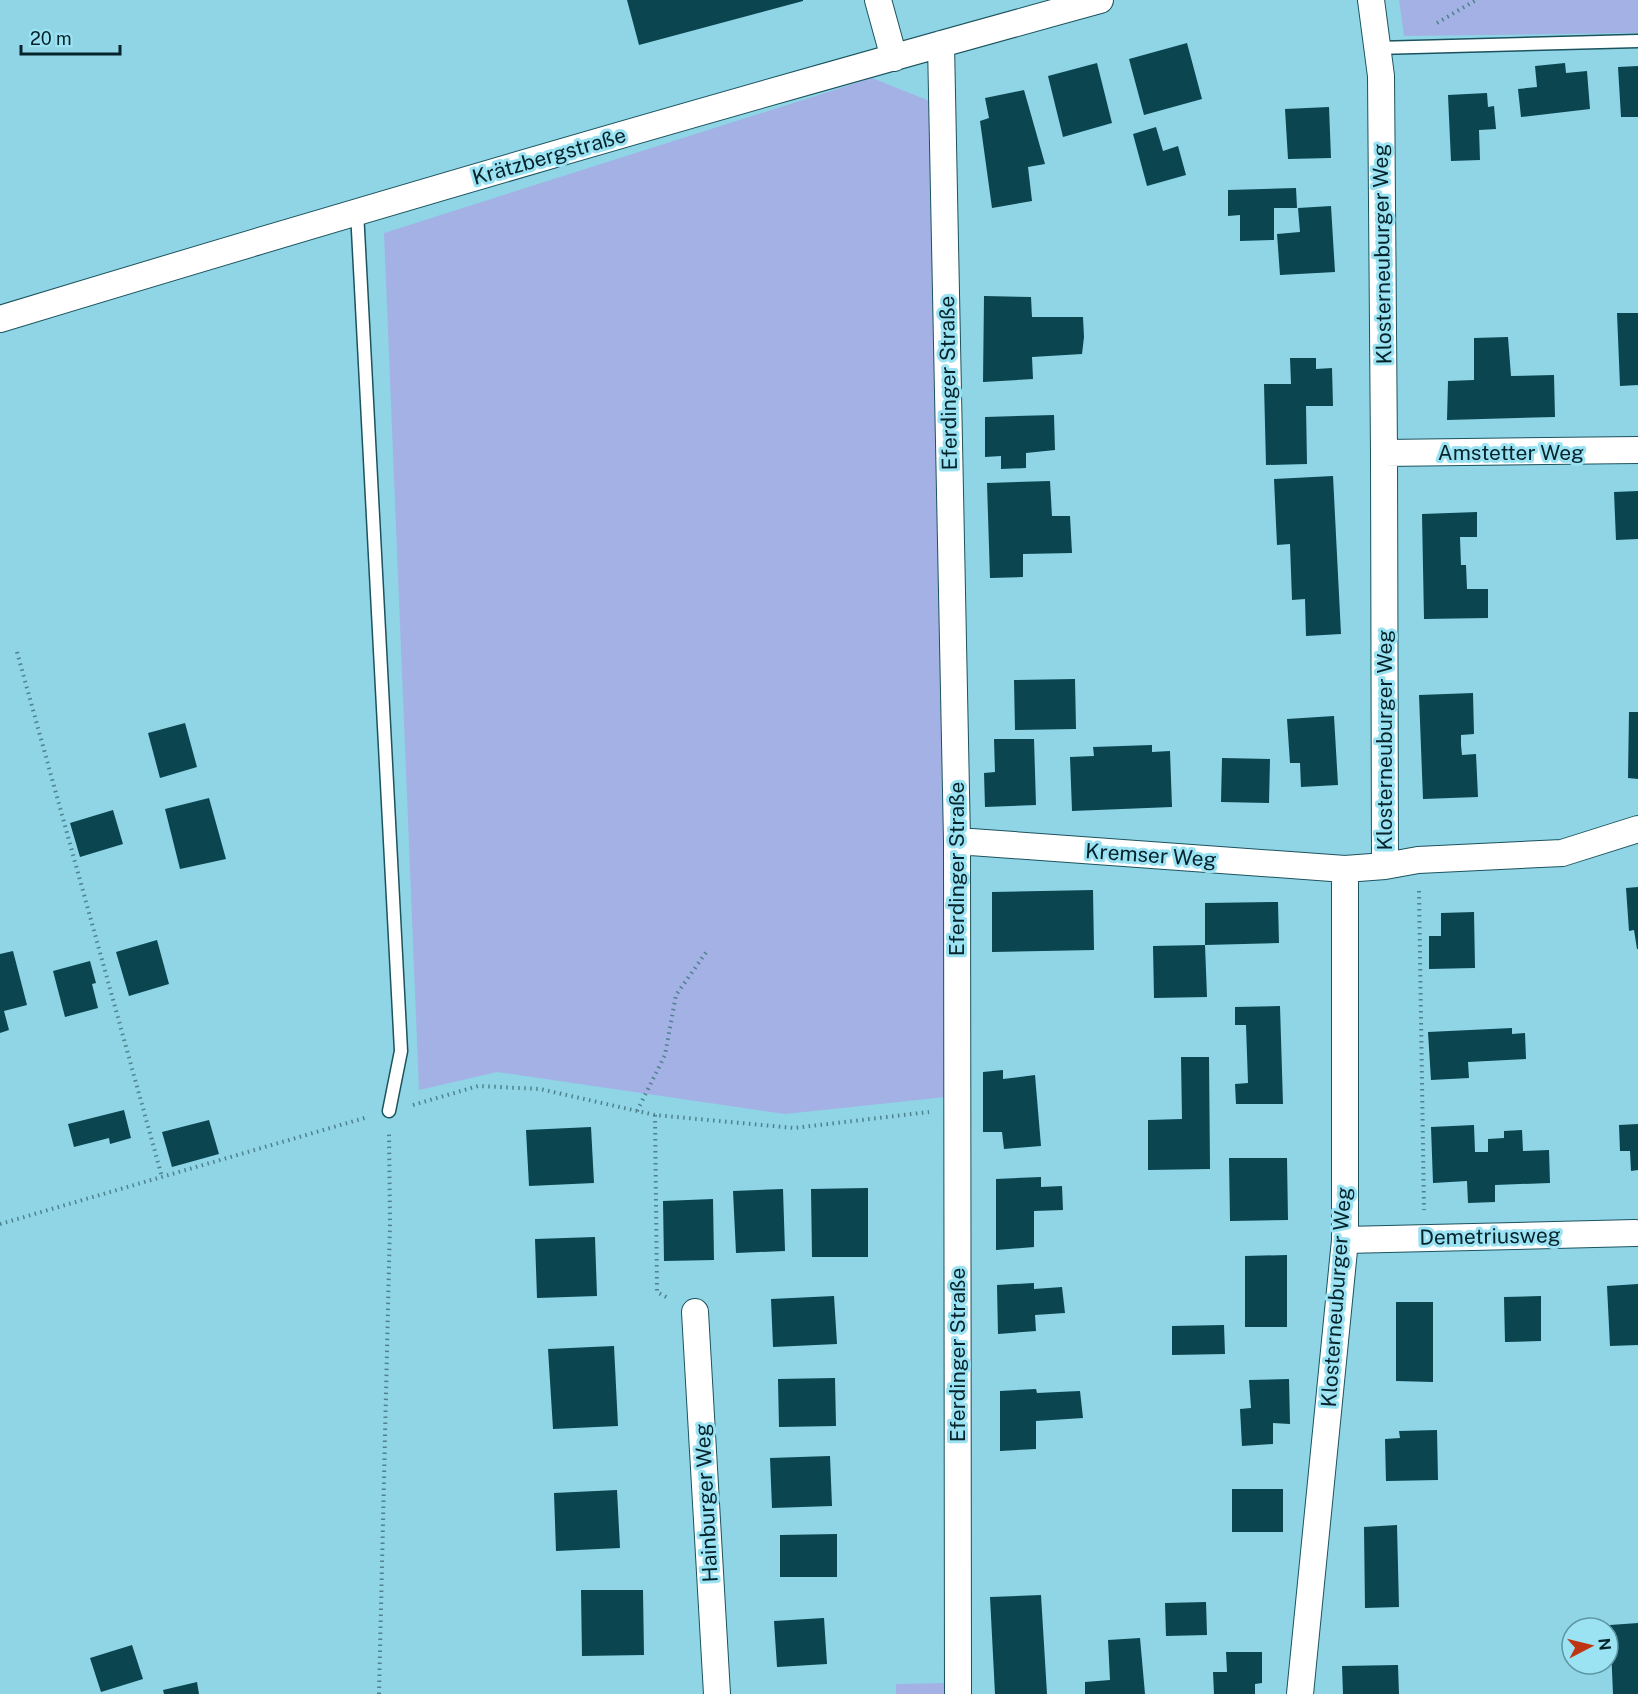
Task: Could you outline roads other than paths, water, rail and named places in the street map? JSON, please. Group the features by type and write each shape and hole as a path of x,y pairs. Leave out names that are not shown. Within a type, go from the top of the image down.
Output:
{"street":[{"path":"878,0 894,58"},
{"name":"Krätzbergstraße","path":"0,319 357,211 1101,0"},
{"name":"Klosterneuburger Weg","path":"1300,1694 1345,1240 1345,869 1385,866 1381,76 1371,0"},
{"name":"Eferdinger Straße","path":"941,44 957,841 958,1694"},
{"name":"Amstetter Weg","path":"1384,453 1638,450"},
{"path":"1385,866 1418,860 1562,853 1638,829"},
{"name":"Kremser Weg","path":"957,841 1345,869"},
{"name":"Demetriusweg","path":"1345,1240 1635,1233"},
{"name":"Hainburger Weg","path":"695,1312 717,1694"}],"lane":[{"path":"1377,48 1638,40"},
{"path":"357,211 401,1050 389,1111"}]}
